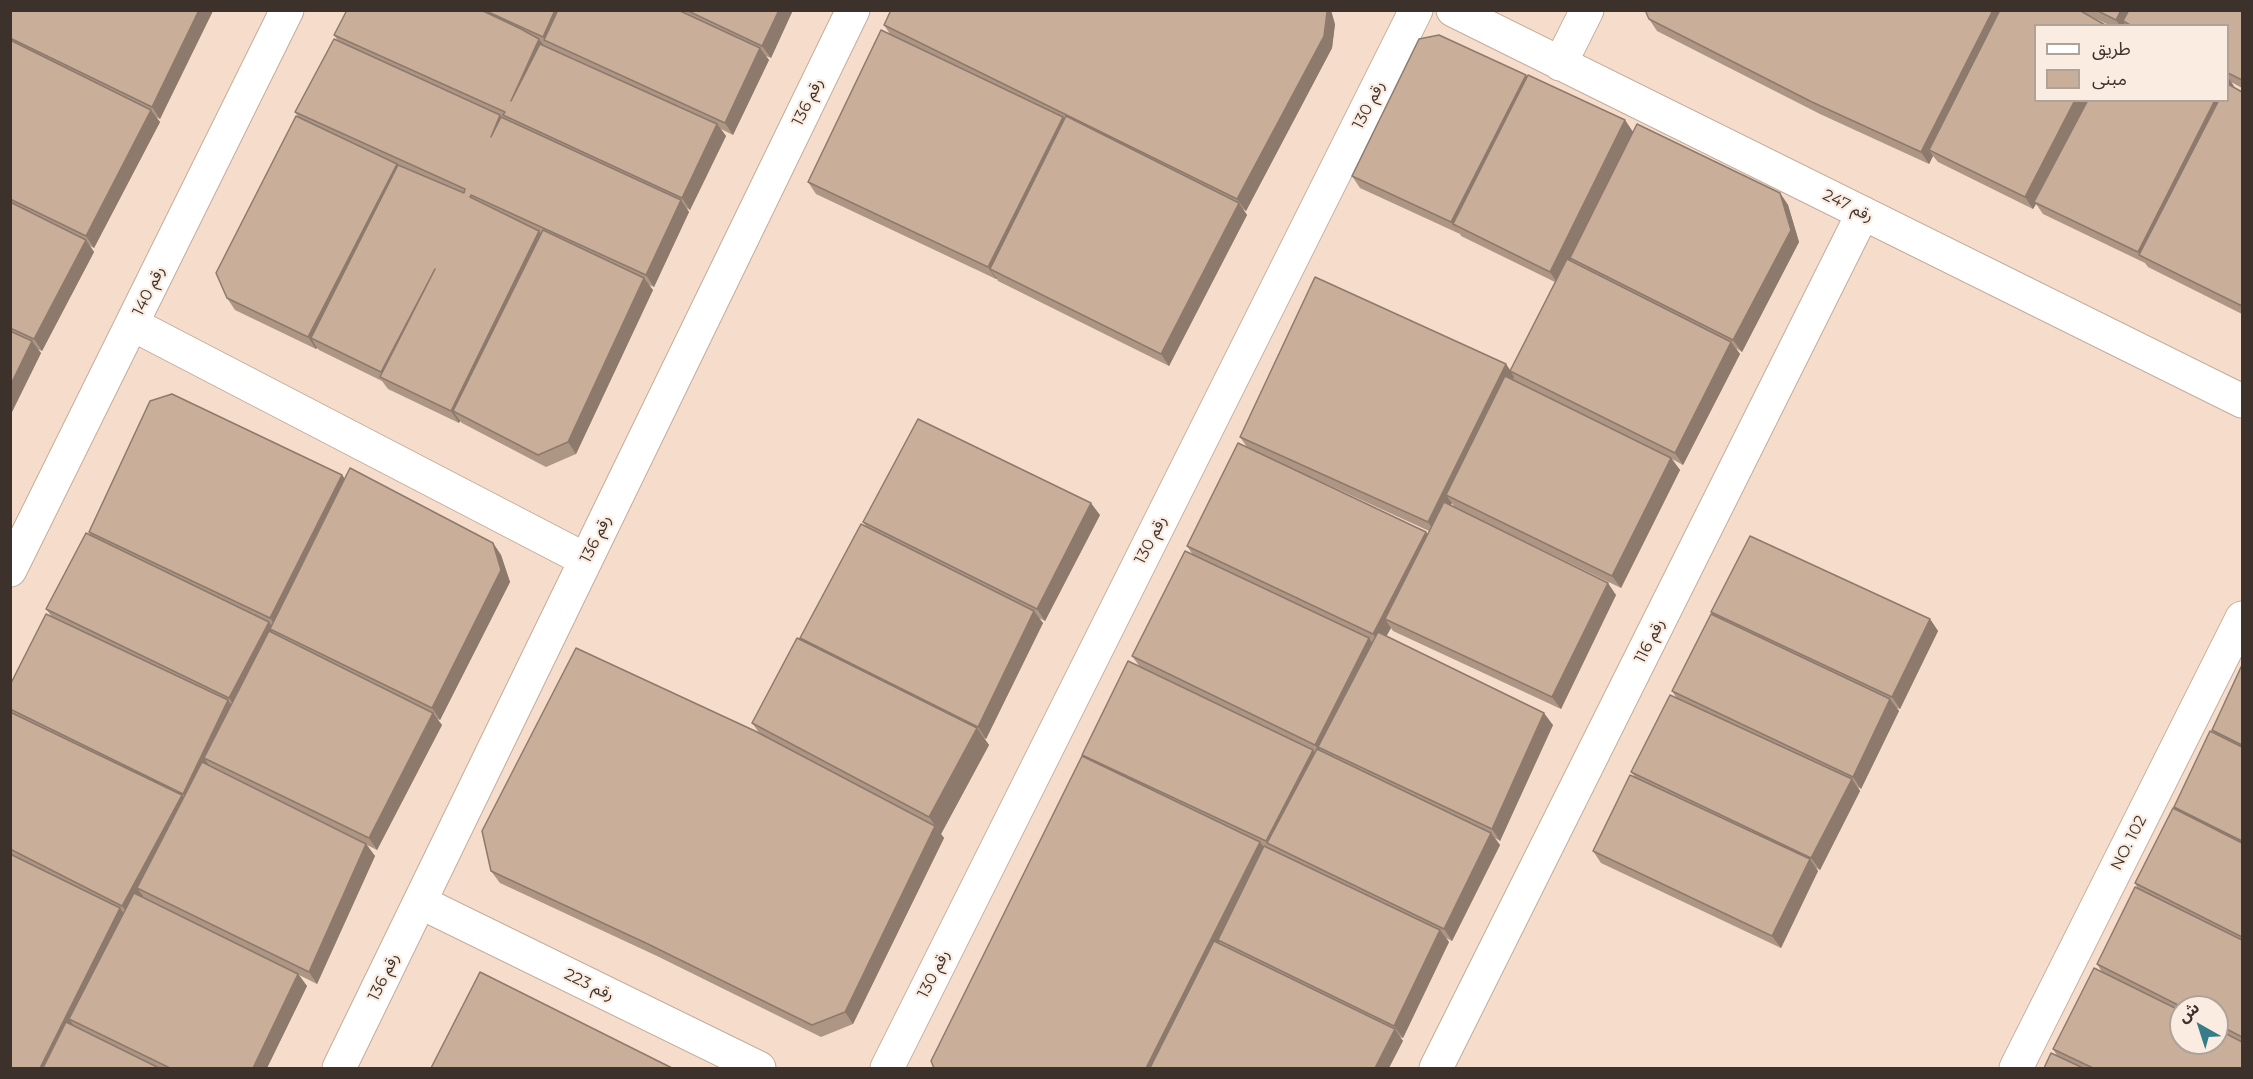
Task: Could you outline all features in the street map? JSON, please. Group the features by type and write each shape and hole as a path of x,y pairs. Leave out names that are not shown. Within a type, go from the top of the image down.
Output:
{"street":[{"name":"رقم 140","path":"10,570 286,10"},
{"name":"رقم 136","path":"339,1068 853,10"},
{"name":"رقم 130","path":"887,1068 1416,10"},
{"name":"رقم 247","path":"1453,10 2242,401"},
{"path":"1560,64 1587,10"},
{"name":"رقم 116","path":"1436,1068 1863,213"},
{"path":"132,324 586,560"},
{"name":"NO. 102","path":"2016,1068 2242,618"},
{"name":"رقم 223","path":"420,902 759,1068"}],"building":[{"path":"10,10 199,10 152,107 10,38"},
{"path":"347,10 481,10 539,39 511,101 540,44 717,124 682,198 503,115 505,112 334,35"},
{"path":"484,10 555,10 543,37"},
{"path":"558,10 678,10 760,48 725,123 544,40"},
{"path":"686,10 779,10 762,46"},
{"path":"891,10 1327,10 1327,12 1324,36 1237,199 884,25"},
{"path":"1645,10 1993,10 1921,152 1812,102 1649,19"},
{"path":"2000,10 2079,10 2104,24 2034,24 2034,102 2074,102 2025,197 1929,150"},
{"path":"2096,10 2121,10 2116,20"},
{"path":"2129,10 2242,10 2242,80 2229,74 2229,24 2128,24 2123,21"},
{"path":"881,30 1063,117 988,267 808,182"},
{"path":"1439,35 1526,75 1451,222 1352,176 1419,39"},
{"path":"334,39 500,115 491,137 501,117 681,200 646,275 471,195 470,197 539,231 451,411 380,377 435,269 381,372 311,338 398,165 464,193 465,189 295,112"},
{"path":"10,40 151,110 86,236 10,199"},
{"path":"1528,75 1625,120 1550,272 1453,224"},
{"path":"2229,85 2242,92 2242,306 2139,255 2218,102 2229,102"},
{"path":"2087,102 2214,102 2138,252 2034,202"},
{"path":"296,116 397,164 308,337 227,298 216,273"},
{"path":"1066,116 1239,203 1161,354 990,269"},
{"path":"1637,124 1780,193 1791,230 1733,340 1570,258"},
{"path":"10,202 86,240 34,339 10,328"},
{"path":"543,230 644,278 568,442 538,455 453,411"},
{"path":"1567,259 1731,342 1675,453 1510,371"},
{"path":"1315,277 1506,364 1428,522 1240,437"},
{"path":"10,331 32,341 10,386"},
{"path":"1505,376 1671,458 1612,576 1446,495"},
{"path":"172,394 342,475 270,618 89,532 150,401"},
{"path":"918,419 1091,503 1037,609 863,522"},
{"path":"1238,443 1426,532 1373,634 1187,546"},
{"path":"350,468 493,543 501,570 432,708 270,629"},
{"path":"1444,502 1608,583 1552,697 1385,619"},
{"path":"861,524 1034,611 978,727 800,638"},
{"path":"86,533 269,622 229,698 46,609"},
{"path":"1750,536 1930,619 1892,697 1711,612"},
{"path":"1185,551 1369,638 1315,745 1132,656"},
{"path":"46,614 228,700 183,794 10,709 10,685"},
{"path":"1711,614 1890,699 1853,777 1672,691"},
{"path":"269,631 433,713 369,838 204,758"},
{"path":"1378,632 1544,713 1492,829 1318,747"},
{"path":"797,638 977,728 929,817 752,723"},
{"path":"576,648 755,731 935,826 845,1012 812,1025 648,944 491,871 482,831"},
{"path":"1128,661 1313,750 1266,841 1082,755"},
{"path":"2242,665 2242,745 2212,730"},
{"path":"1670,695 1852,779 1811,858 1631,772"},
{"path":"10,712 182,795 122,906 10,849"},
{"path":"2210,731 2242,747 2242,841 2174,807"},
{"path":"1317,749 1491,833 1444,929 1267,843"},
{"path":"1082,756 1260,842 1146,1068 934,1068 931,1061"},
{"path":"202,762 366,844 309,972 137,888"},
{"path":"1630,775 1810,859 1772,936 1593,851"},
{"path":"2173,808 2242,843 2242,937 2135,883"},
{"path":"1264,846 1440,930 1394,1026 1218,940"},
{"path":"10,854 120,908 40,1068 10,1068"},
{"path":"2135,887 2242,940 2242,1037 2229,1030 2229,995 2169,995 2169,1000 2097,964"},
{"path":"134,893 298,974 253,1068 170,1068 69,1019"},
{"path":"1214,941 1395,1029 1375,1068 1150,1068"},
{"path":"2094,968 2169,1005 2169,1055 2229,1055 2229,1035 2242,1042 2242,1068 2093,1068 2053,1049"},
{"path":"480,972 672,1068 431,1068"},
{"path":"66,1022 159,1068 43,1068"},
{"path":"2051,1053 2083,1068 2044,1068"}]}
